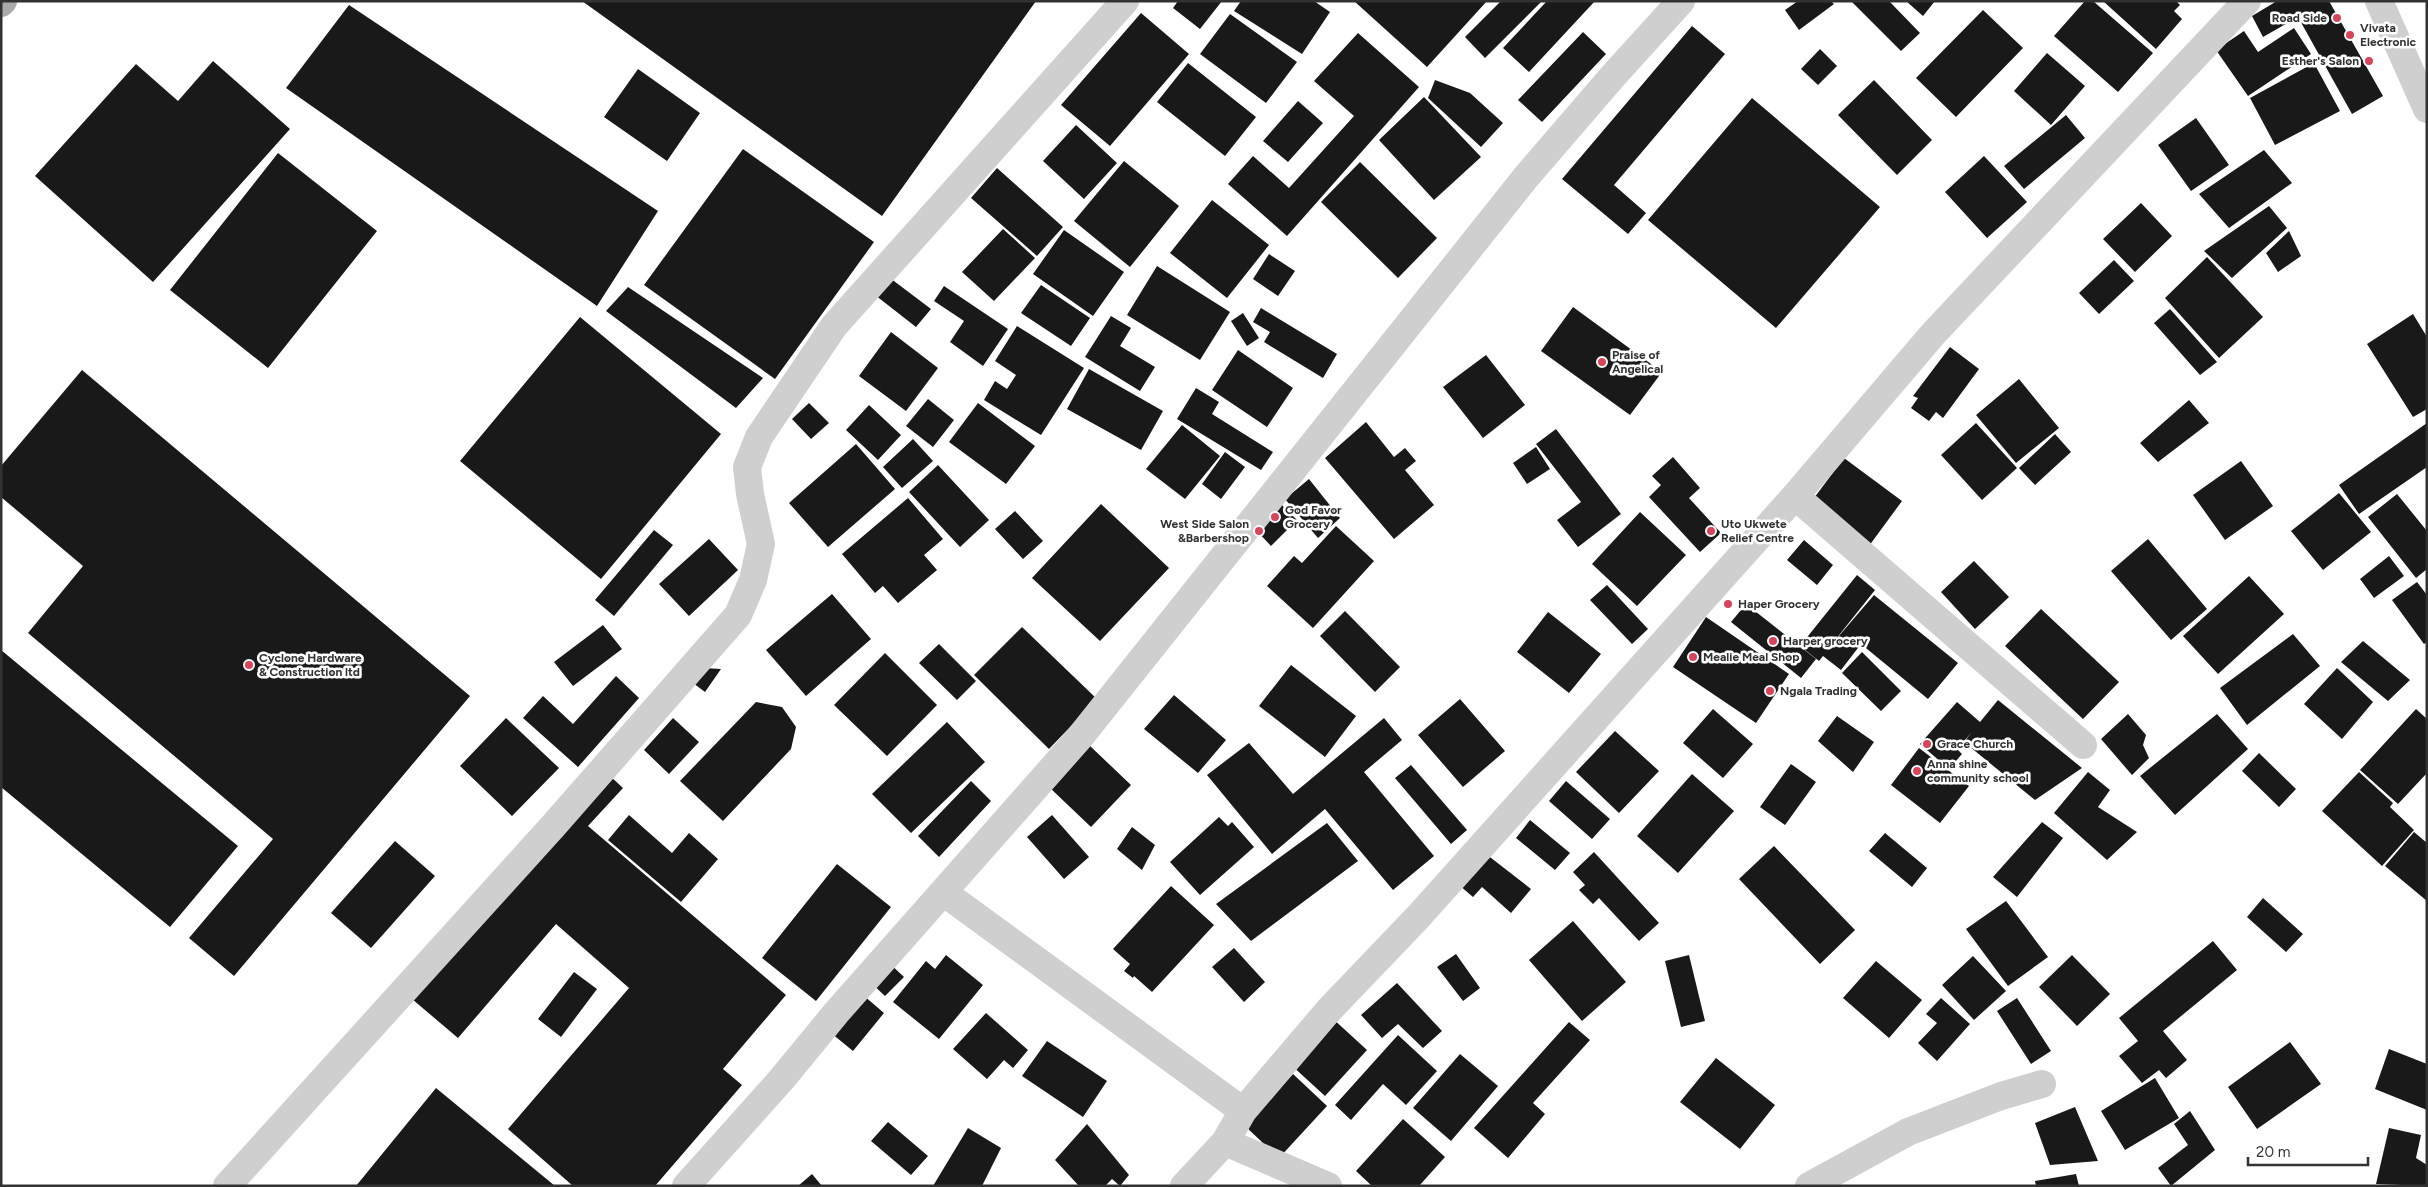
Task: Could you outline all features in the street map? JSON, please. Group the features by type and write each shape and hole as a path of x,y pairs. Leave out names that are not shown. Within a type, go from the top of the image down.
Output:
{"street":[{"path":"227,1186 554,825 738,615 753,580 761,544 750,494 747,467 759,438 834,326 1125,1"},
{"path":"686,1186 781,1080 836,1012 1080,737 1526,178 1613,76 1681,1"},
{"path":"1184,1186 1225,1142 1243,1111 1329,1010 1418,917 1795,496 1933,334 2247,1"},
{"path":"2379,1 2427,109"},
{"path":"1795,496 2083,745"},
{"path":"942,892 1243,1111"},
{"path":"1809,1186 1908,1132 2001,1096 2042,1084"},
{"path":"1225,1142 1328,1186"}],"building":[{"path":"582,1 1036,1 882,216"},
{"path":"1178,1 1222,1 1200,29 1173,8"},
{"path":"1241,1 1314,1 1330,12 1302,54 1234,11"},
{"path":"1354,1 1487,1 1427,67"},
{"path":"1501,1 1542,1 1485,58 1465,37"},
{"path":"1547,1 1595,1 1529,72 1503,48"},
{"path":"1798,1 1831,1 1834,4 1799,30 1785,10"},
{"path":"1851,1 1889,1 1920,33 1901,51"},
{"path":"1906,1 1935,1 1923,16"},
{"path":"2085,1 2093,1 2153,53 2118,92 2054,36"},
{"path":"2103,1 2176,1 2180,5 2174,11 2182,19 2156,49"},
{"path":"2277,1 2329,1 2383,96 2352,114 2298,17 2263,37 2252,16"},
{"path":"349,5 658,211 597,306 286,88"},
{"path":"1983,10 2023,48 1956,117 1916,78"},
{"path":"1141,13 1189,54 1110,146 1061,105"},
{"path":"1230,14 1297,62 1266,103 1200,54"},
{"path":"1692,26 1725,54 1614,185 1646,213 1628,234 1562,179"},
{"path":"2294,28 2311,54 2248,96 2216,50 2244,31 2258,52"},
{"path":"1583,32 1606,54 1542,122 1518,100"},
{"path":"1358,33 1419,87 1287,236 1228,184 1253,156 1289,188 1354,116 1314,81"},
{"path":"1820,49 1837,66 1818,85 1801,69"},
{"path":"2047,53 2085,86 2051,125 2014,91"},
{"path":"213,61 290,129 153,282 35,176 136,64 178,101"},
{"path":"1188,63 1256,117 1225,156 1157,102"},
{"path":"2314,63 2340,111 2275,145 2250,98"},
{"path":"638,69 700,113 667,161 604,117"},
{"path":"1435,80 1470,93 1503,123 1481,147 1428,98"},
{"path":"1874,80 1932,140 1897,175 1838,115"},
{"path":"1424,97 1481,157 1434,200 1379,140"},
{"path":"1752,98 1880,207 1776,328 1648,220"},
{"path":"1298,101 1323,123 1288,162 1263,141"},
{"path":"2066,115 2085,138 2024,189 2004,166"},
{"path":"2196,118 2229,165 2191,191 2158,145"},
{"path":"1076,125 1117,163 1084,199 1043,161"},
{"path":"743,149 874,242 775,379 644,285"},
{"path":"2264,150 2292,183 2229,228 2199,194"},
{"path":"278,153 377,231 268,368 170,290"},
{"path":"1984,156 2027,202 1987,238 1945,192"},
{"path":"1124,161 1179,206 1130,267 1074,221"},
{"path":"1360,162 1437,238 1398,278 1321,202"},
{"path":"997,168 1063,227 1037,256 971,198"},
{"path":"1212,200 1269,245 1227,298 1170,253"},
{"path":"2141,203 2172,236 2135,272 2103,239"},
{"path":"2269,206 2287,228 2232,278 2204,251"},
{"path":"1003,229 1035,258 994,301 962,272"},
{"path":"1064,230 1124,272 1093,316 1033,274"},
{"path":"2289,231 2301,256 2278,272 2266,253"},
{"path":"1269,254 1295,271 1278,296 1253,279"},
{"path":"2207,257 2263,317 2219,358 2165,298"},
{"path":"2114,260 2134,281 2099,314 2079,293"},
{"path":"1157,266 1230,312 1200,360 1127,315"},
{"path":"890,278 931,309 916,327 875,295"},
{"path":"1041,285 1090,318 1071,346 1021,313"},
{"path":"944,286 1008,329 983,366 950,342 964,321 934,301"},
{"path":"628,287 763,378 736,408 606,311"},
{"name":"Praise of Angelical","path":"1573,307 1662,372 1630,415 1541,351"},
{"path":"1261,308 1337,354 1323,378 1264,342 1270,332 1253,322"},
{"path":"2170,309 2217,362 2200,375 2154,323"},
{"path":"1243,313 1259,338 1247,346 1231,321"},
{"path":"2413,314 2427,337 2427,409 2413,417 2367,344"},
{"path":"1111,316 1131,328 1120,346 1155,367 1140,391 1085,357"},
{"path":"580,317 721,434 601,579 460,461"},
{"path":"1017,326 1084,368 1041,435 984,400 995,381 1007,389 1016,375 995,361"},
{"path":"891,332 938,368 906,411 859,376"},
{"path":"1950,347 1979,369 1943,418 1936,412 1929,421 1911,408 1918,398 1913,396"},
{"path":"1238,350 1293,388 1267,427 1212,390"},
{"path":"1486,355 1525,405 1483,438 1443,387"},
{"path":"1089,369 1163,411 1141,450 1067,409"},
{"name":"Cyclone Hardware & Construction ltd","path":"82,370 470,696 234,976 189,938 273,839 28,633 83,566 1,497 1,466"},
{"path":"2019,379 2059,428 2016,463 1976,415"},
{"path":"1196,388 1219,402 1212,414 1273,452 1261,470 1177,419"},
{"path":"928,399 954,420 933,447 906,426"},
{"path":"2189,400 2209,423 2158,462 2140,443"},
{"path":"809,403 829,423 811,439 792,419"},
{"path":"978,403 1035,446 1006,484 949,442"},
{"path":"869,405 901,435 878,460 846,430"},
{"path":"1366,422 1394,457 1405,448 1416,461 1405,470 1434,505 1394,539 1325,458"},
{"path":"1976,423 2017,468 1982,500 1941,455"},
{"path":"2427,423 2427,467 2359,514 2339,485"},
{"path":"1182,425 1220,456 1185,499 1146,469"},
{"path":"1556,429 1621,514 1578,547 1557,520 1581,502 1536,444"},
{"path":"2055,434 2071,452 2035,485 2019,468"},
{"path":"913,439 933,461 902,488 883,467"},
{"path":"856,444 895,489 828,547 789,503"},
{"path":"1536,447 1550,469 1527,484 1513,463"},
{"path":"1225,452 1245,467 1221,499 1202,484"},
{"path":"1673,457 1700,488 1689,498 1721,533 1700,552 1649,497 1661,485 1652,476"},
{"path":"1844,458 1902,501 1869,546 1811,502"},
{"path":"2241,461 2273,506 2225,540 2193,495"},
{"path":"938,465 989,520 960,547 909,492"},
{"path":"1309,479 1340,518 1318,538 1285,499"},
{"path":"2339,493 2371,532 2323,570 2291,531"},
{"path":"2397,494 2427,531 2427,569 2416,578 2368,517"},
{"path":"908,498 943,539 924,555 937,570 898,603 883,586 875,593 842,554"},
{"path":"1101,504 1169,568 1100,641 1032,578"},
{"path":"1281,504 1297,520 1271,546 1255,529"},
{"path":"1015,511 1043,541 1023,559 995,529"},
{"path":"1640,512 1686,555 1637,606 1592,564"},
{"path":"1336,526 1374,561 1313,628 1267,586 1294,556 1302,563"},
{"path":"654,530 673,545 614,616 595,600"},
{"path":"709,539 738,570 689,616 659,584"},
{"path":"2148,539 2207,609 2171,640 2111,571"},
{"path":"1804,540 1833,565 1817,585 1787,560"},
{"path":"2389,556 2404,576 2374,598 2360,579"},
{"path":"1974,561 2009,597 1975,629 1941,592"},
{"path":"1857,575 1875,590 1832,644 1874,595 1958,663 1928,699 1861,644 1841,670 1823,656 1819,661 1800,646"},
{"path":"2249,576 2284,614 2218,674 2183,636"},
{"path":"2417,582 2427,595 2427,642 2424,644 2392,600"},
{"path":"1607,585 1648,629 1632,644 1590,600"},
{"path":"832,594 871,639 806,696 766,650"},
{"name":"Harper grocery","path":"1746,604 1816,659 1801,678 1731,622"},
{"path":"2041,609 2119,682 2083,719 2005,646"},
{"path":"1345,611 1400,667 1375,692 1320,636"},
{"path":"1548,612 1601,654 1569,693 1517,652"},
{"path":"1706,617 1789,674 1756,723 1673,667"},
{"path":"603,625 622,649 573,686 554,662"},
{"path":"1022,627 1097,699 1049,749 974,675"},
{"path":"2293,634 2320,666 2247,725 2220,688"},
{"path":"2363,641 2410,680 2388,701 2341,662"},
{"path":"939,644 976,681 957,700 919,663"},
{"path":"1,650 238,846 170,927 1,787"},
{"path":"1862,652 1901,691 1881,711 1842,673"},
{"path":"885,653 937,705 887,756 834,705"},
{"path":"1291,665 1356,716 1325,757 1259,706"},
{"path":"704,668 721,669 705,692 693,683"},
{"path":"2337,668 2373,702 2342,739 2304,704"},
{"path":"616,676 639,698 578,767 523,718 543,696 573,724"},
{"path":"1174,695 1226,740 1198,773 1144,729"},
{"path":"1460,699 1505,751 1463,787 1418,735"},
{"path":"1998,700 2082,768 2035,800 1964,742 1972,732 1957,749 1962,754 1949,769 1920,744 1957,702 1980,722"},
{"path":"756,702 782,707 796,727 791,749 723,821 680,781"},
{"path":"1713,709 1753,744 1723,778 1683,743"},
{"path":"2416,709 2427,719 2427,773 2398,804 2360,770"},
{"path":"2128,714 2146,735 2143,745 2149,758 2132,775 2101,739"},
{"path":"2217,714 2248,749 2175,815 2140,776"},
{"path":"1837,716 1874,742 1853,772 1818,741"},
{"path":"506,718 559,768 512,816 460,766"},
{"path":"673,718 699,742 669,774 644,750"},
{"path":"1384,718 1402,740 1364,772 1434,856 1393,890 1325,809 1272,854 1207,775 1249,743 1293,794"},
{"path":"947,722 985,762 911,833 872,794"},
{"path":"1615,731 1659,771 1619,813 1576,772"},
{"path":"1089,745 1131,785 1091,827 1049,787"},
{"path":"1919,748 1969,786 1940,823 1891,785"},
{"path":"2259,753 2296,789 2279,807 2242,771"},
{"path":"1791,764 1816,782 1785,825 1760,807"},
{"path":"1411,765 1467,830 1451,844 1395,778"},
{"path":"2088,772 2110,790 2098,807 2137,832 2107,860 2054,813"},
{"path":"2359,772 2393,803 2390,807 2414,830 2382,866 2322,811"},
{"path":"1692,774 1734,811 1678,873 1637,836"},
{"path":"609,775 623,788 588,826 786,995 723,1069 742,1085 655,1186 573,1186 508,1129 629,988 556,924 458,1038 412,999"},
{"path":"971,781 991,801 939,857 918,836"},
{"path":"1566,781 1610,819 1592,839 1549,801"},
{"path":"629,815 672,853 689,833 718,859 681,902 608,840"},
{"path":"1052,815 1089,857 1064,879 1027,837"},
{"path":"1219,817 1228,826 1232,822 1254,847 1200,895 1170,862"},
{"path":"1530,820 1570,853 1555,870 1516,838"},
{"path":"2042,822 2063,838 2017,897 1993,877"},
{"path":"1327,823 1358,861 1251,941 1216,904"},
{"path":"1132,827 1155,845 1142,870 1117,849"},
{"path":"2414,832 2427,843 2427,901 2385,866"},
{"path":"1885,833 1927,868 1912,887 1869,851"},
{"path":"395,841 435,876 371,948 331,913"},
{"path":"1774,846 1855,930 1820,964 1739,879"},
{"path":"1594,852 1659,923 1639,941 1599,898 1593,904 1579,890 1585,885 1573,872"},
{"path":"1486,854 1531,889 1511,913 1482,887 1473,897 1459,885"},
{"path":"837,864 891,907 816,1001 762,958"},
{"path":"1171,886 1214,925 1152,992 1134,976 1133,978 1124,971 1130,964 1113,949"},
{"path":"2263,898 2303,934 2286,952 2247,917"},
{"path":"2006,901 2048,957 2008,986 1966,929"},
{"path":"1573,921 1626,982 1582,1021 1529,960"},
{"path":"2213,941 2237,970 2163,1031 2187,1060 2166,1078 2159,1070 2142,1083 2119,1056 2138,1041 2119,1018"},
{"path":"1234,948 1265,982 1244,1002 1212,967"},
{"path":"1456,954 1480,988 1463,1001 1437,967"},
{"path":"946,955 983,985 939,1039 893,1002 926,961 935,969"},
{"path":"1689,955 1705,1021 1681,1027 1665,961"},
{"path":"2072,955 2110,994 2077,1026 2039,987"},
{"path":"1973,956 2006,991 1974,1020 1942,985"},
{"path":"887,961 904,977 885,996 869,981"},
{"path":"1876,961 1922,1000 1889,1038 1843,998"},
{"path":"574,972 597,989 561,1037 538,1019"},
{"path":"1397,983 1442,1031 1423,1048 1398,1024 1382,1038 1361,1015"},
{"path":"863,995 884,1013 853,1051 831,1033"},
{"path":"1941,998 1970,1024 1937,1061 1918,1043 1937,1023 1926,1014"},
{"path":"2017,998 2051,1051 2031,1064 1997,1011"},
{"path":"986,1013 1028,1050 1013,1068 1004,1060 987,1079 953,1049"},
{"path":"1331,1017 1367,1050 1325,1096 1289,1063"},
{"path":"1569,1022 1590,1040 1533,1103 1545,1114 1508,1158 1474,1128"},
{"path":"1398,1035 1437,1071 1406,1105 1383,1084 1351,1120 1335,1105"},
{"path":"1047,1041 1107,1081 1083,1117 1022,1076"},
{"path":"2290,1042 2321,1084 2257,1129 2228,1087"},
{"path":"2389,1049 2427,1064 2427,1110 2375,1089"},
{"path":"1460,1054 1498,1086 1451,1141 1413,1108"},
{"path":"1716,1058 1775,1105 1740,1149 1680,1102"},
{"path":"1293,1074 1327,1106 1279,1158 1245,1126"},
{"path":"2155,1078 2179,1118 2125,1150 2101,1111"},
{"path":"436,1088 555,1186 356,1186"},
{"path":"2075,1107 2098,1161 2050,1165 2035,1123"},
{"path":"2190,1111 2215,1150 2171,1186 2158,1168 2188,1145 2174,1124"},
{"path":"1403,1119 1445,1157 1419,1186 1372,1186 1356,1171"},
{"path":"888,1122 928,1156 911,1175 871,1141"},
{"path":"1087,1124 1129,1175 1120,1186 1112,1179 1105,1186 1079,1186 1055,1160"},
{"path":"968,1128 1001,1148 982,1186 933,1186"},
{"path":"2389,1128 2421,1135 2416,1158 2427,1165 2427,1186 2376,1184"},
{"path":"812,1174 822,1186 798,1186"},
{"path":"2076,1174 2079,1186 2036,1186 2035,1181"}],"place":[{"name":"Road Side","path":"2337,18"},
{"name":"Vivata Electronic","path":"2350,35"},
{"name":"Esther's Salon","path":"2369,61"},
{"name":"Praise of Angelical","path":"1602,362"},
{"name":"God Favor Grocery","path":"1275,517"},
{"name":"West Side Salon &Barbershop","path":"1259,531"},
{"name":"Uto Ukwete Relief Centre","path":"1711,531"},
{"name":"Haper Grocery","path":"1728,604"},
{"name":"Harper grocery","path":"1773,641"},
{"name":"Mealie Meal Shop","path":"1693,657"},
{"name":"Cyclone Hardware & Construction ltd","path":"249,665"},
{"name":"Ngala Trading","path":"1770,691"},
{"name":"Grace Church","path":"1927,744"},
{"name":"Anna shine community school","path":"1917,771"}]}
